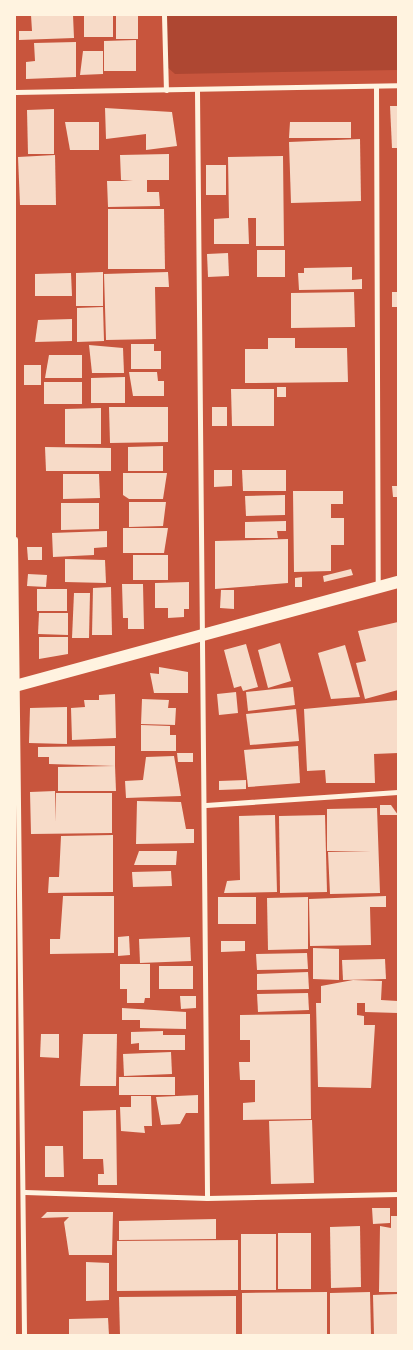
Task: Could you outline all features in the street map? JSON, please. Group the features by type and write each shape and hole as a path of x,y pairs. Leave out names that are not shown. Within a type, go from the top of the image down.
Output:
{"main road":[{"path":"16,686 398,582"}],"street":[{"path":"164,15 166,90"},
{"path":"15,92 196,91 398,85"},
{"path":"376,87 378,588"},
{"path":"196,91 200,637 206,805 208,1198"},
{"path":"15,539 25,1192 24,1335"},
{"path":"206,805 398,792"},
{"path":"25,1192 208,1198 398,1194"}],"shaded area":[{"path":"166,15 398,15 398,70 175,74 167,67"}],"building":[{"path":"31,15 73,15 74,38 19,40 19,31 32,31"},
{"path":"84,15 113,15 113,37 84,37"},
{"path":"116,15 138,15 138,39 116,39"},
{"path":"136,40 136,71 104,71 104,41"},
{"path":"76,42 76,77 26,79 26,62 35,61 34,43"},
{"path":"83,51 103,51 103,74 80,75"},
{"path":"390,106 398,106 398,148 392,148"},
{"path":"105,108 172,112 177,146 146,150 146,134 106,139"},
{"path":"54,109 54,154 28,154 27,110"},
{"path":"65,122 99,122 99,150 70,150"},
{"path":"290,122 351,122 351,138 289,138"},
{"path":"360,139 361,201 291,203 289,142"},
{"path":"169,154 169,180 147,180 147,192 159,192 160,206 108,207 107,181 133,181 121,180 120,155"},
{"path":"55,155 56,205 20,205 18,157"},
{"path":"283,156 284,246 256,246 256,218 248,218 249,244 214,244 214,219 229,218 228,157"},
{"path":"206,165 226,165 226,195 206,195"},
{"path":"108,209 164,209 165,269 108,269"},
{"path":"257,250 285,250 285,277 257,277"},
{"path":"228,253 229,276 208,277 207,254"},
{"path":"352,267 352,280 362,279 362,289 299,290 298,273 304,273 304,268"},
{"path":"103,272 103,306 76,306 76,273"},
{"path":"168,272 169,287 155,287 156,339 106,340 104,274"},
{"path":"71,273 72,296 35,296 35,274"},
{"path":"354,292 355,327 291,328 291,293"},
{"path":"392,292 398,292 398,307 392,307"},
{"path":"103,307 104,341 77,342 77,308"},
{"path":"72,319 72,341 35,342 38,320"},
{"path":"268,338 295,338 295,348 347,348 348,382 245,383 245,349 268,349"},
{"path":"131,344 154,344 154,351 161,351 161,369 131,369"},
{"path":"89,345 123,348 124,373 92,373"},
{"path":"49,355 82,355 82,378 45,378"},
{"path":"24,365 41,365 41,385 24,385"},
{"path":"129,372 157,372 158,381 164,381 164,396 133,396"},
{"path":"125,377 125,403 91,403 91,378"},
{"path":"44,382 82,382 82,404 44,404"},
{"path":"277,387 286,387 286,397 277,397"},
{"path":"231,389 274,389 274,426 232,426"},
{"path":"109,407 168,407 168,442 110,443"},
{"path":"212,407 227,407 227,426 212,426"},
{"path":"101,408 101,444 65,444 65,409"},
{"path":"163,446 163,471 128,471 128,447"},
{"path":"45,447 111,448 111,471 46,471"},
{"path":"214,470 232,470 232,486 214,487"},
{"path":"242,470 286,470 286,491 243,491"},
{"path":"123,473 167,473 163,499 129,499 123,495"},
{"path":"63,474 99,474 100,498 63,499"},
{"path":"392,486 398,486 398,497 393,497"},
{"path":"293,491 343,491 343,504 331,504 331,518 344,518 344,545 331,545 331,571 294,572"},
{"path":"285,495 285,515 246,516 245,496"},
{"path":"129,502 166,502 163,526 129,527"},
{"path":"61,503 99,503 99,529 61,530"},
{"path":"286,521 286,531 277,531 278,538 245,538 245,522"},
{"path":"123,528 168,528 164,553 123,553"},
{"path":"107,531 107,547 94,548 94,555 53,557 52,533"},
{"path":"288,539 288,583 215,589 215,541"},
{"path":"27,547 42,547 42,560 28,560"},
{"path":"133,555 168,555 168,580 133,580"},
{"path":"65,559 105,560 106,583 65,582"},
{"path":"351,569 353,575 324,582 323,576"},
{"path":"28,574 47,575 46,587 27,586"},
{"path":"302,577 302,587 295,587 295,578"},
{"path":"189,582 189,609 184,609 184,617 168,618 168,608 155,608 155,583"},
{"path":"122,584 143,584 144,629 128,629 128,618 123,618"},
{"path":"111,587 112,635 92,635 93,588"},
{"path":"37,589 67,589 67,611 37,611"},
{"path":"221,590 234,590 234,609 220,608"},
{"path":"74,593 90,593 89,638 72,638"},
{"path":"39,613 68,613 68,635 38,634"},
{"path":"398,622 398,690 365,699 356,663 366,661 358,631"},
{"path":"39,637 68,637 68,654 39,659"},
{"path":"280,643 291,681 268,688 258,650"},
{"path":"246,644 258,687 243,691 241,686 234,688 224,650"},
{"path":"345,645 360,697 331,699 318,653"},
{"path":"159,667 188,672 188,693 154,693 150,673 159,674"},
{"path":"293,687 295,705 248,711 246,692"},
{"path":"236,692 238,713 219,715 217,694"},
{"path":"115,694 116,738 72,740 71,708 85,707 84,700 99,700 99,695"},
{"path":"142,699 169,700 168,708 176,708 175,725 141,724"},
{"path":"398,700 398,753 374,754 375,783 326,783 325,770 307,771 304,709"},
{"path":"67,707 67,744 29,743 30,708"},
{"path":"296,709 299,741 250,745 246,714"},
{"path":"141,725 170,726 170,735 176,735 176,751 141,751"},
{"path":"115,746 115,766 49,764 49,757 38,757 38,747"},
{"path":"298,746 300,783 248,787 244,750"},
{"path":"177,753 193,753 193,762 178,762"},
{"path":"174,756 181,796 126,798 125,781 143,780 146,757"},
{"path":"115,766 116,791 58,791 58,767"},
{"path":"246,780 246,789 219,790 219,781"},
{"path":"55,791 56,822 56,793 112,793 112,833 31,834 30,792"},
{"path":"137,801 181,802 186,829 194,829 194,843 136,844"},
{"path":"380,805 391,805 398,815 380,815"},
{"path":"377,808 380,893 330,894 328,852 371,851 327,851 327,809"},
{"path":"275,815 277,892 224,893 227,881 240,880 239,816"},
{"path":"325,815 327,892 280,893 279,816"},
{"path":"113,835 113,892 48,893 49,877 59,877 61,836"},
{"path":"139,851 177,851 176,865 134,865"},
{"path":"171,871 172,886 133,887 132,872"},
{"path":"63,896 114,896 114,953 50,954 50,939 60,939"},
{"path":"386,896 386,907 370,907 371,945 310,946 309,899"},
{"path":"218,897 256,897 256,924 218,924"},
{"path":"308,897 308,949 268,950 267,898"},
{"path":"129,936 130,955 118,956 118,937"},
{"path":"190,937 191,961 140,963 139,939"},
{"path":"221,941 245,941 245,951 221,952"},
{"path":"313,948 339,949 339,980 313,979"},
{"path":"307,953 308,969 257,970 256,954"},
{"path":"385,959 386,979 343,980 342,960"},
{"path":"120,964 150,964 150,998 145,998 144,1003 127,1003 127,989 120,989"},
{"path":"159,966 193,966 193,989 159,989"},
{"path":"308,972 309,989 257,990 257,974"},
{"path":"353,980 382,981 381,1000 398,1001 398,1013 365,1012 365,1003 357,1003 357,1015 364,1016 364,1025 375,1025 371,1088 318,1087 316,1003 321,1003 321,986"},
{"path":"308,993 309,1010 258,1012 257,994"},
{"path":"180,996 196,996 196,1008 181,1009"},
{"path":"122,1008 186,1012 186,1029 140,1028 140,1020 122,1020"},
{"path":"310,1014 311,1119 243,1120 243,1103 255,1102 255,1080 240,1080 239,1062 250,1062 250,1040 240,1040 240,1015"},
{"path":"163,1031 163,1035 185,1035 185,1050 139,1050 139,1043 131,1044 131,1032"},
{"path":"41,1034 59,1034 59,1058 40,1057"},
{"path":"83,1034 117,1034 116,1086 80,1086"},
{"path":"171,1052 172,1074 124,1076 123,1054"},
{"path":"119,1077 175,1077 175,1095 119,1095"},
{"path":"198,1095 198,1113 186,1113 180,1124 161,1125 156,1097"},
{"path":"131,1096 151,1096 152,1126 144,1126 145,1133 121,1131 120,1107 131,1107"},
{"path":"116,1110 117,1185 98,1185 98,1174 104,1174 103,1159 83,1159 83,1111"},
{"path":"312,1120 314,1183 271,1184 269,1121"},
{"path":"45,1146 63,1146 64,1177 45,1177"},
{"path":"372,1208 390,1208 390,1223 373,1224"},
{"path":"47,1212 113,1212 112,1255 69,1255 64,1222 69,1217 41,1218"},
{"path":"391,1216 398,1216 398,1292 379,1292 380,1226 391,1228"},
{"path":"216,1219 216,1239 119,1240 119,1221"},
{"path":"360,1226 361,1287 331,1288 330,1227"},
{"path":"278,1233 311,1233 311,1289 278,1289"},
{"path":"241,1234 276,1234 276,1290 241,1290"},
{"path":"238,1240 238,1290 117,1291 117,1241"},
{"path":"86,1262 109,1263 109,1300 86,1301"},
{"path":"327,1292 327,1335 242,1335 242,1293"},
{"path":"370,1292 371,1335 330,1335 330,1293"},
{"path":"398,1294 398,1335 374,1335 373,1295"},
{"path":"236,1296 236,1335 120,1335 119,1297"},
{"path":"108,1318 109,1335 69,1335 69,1319"}]}
